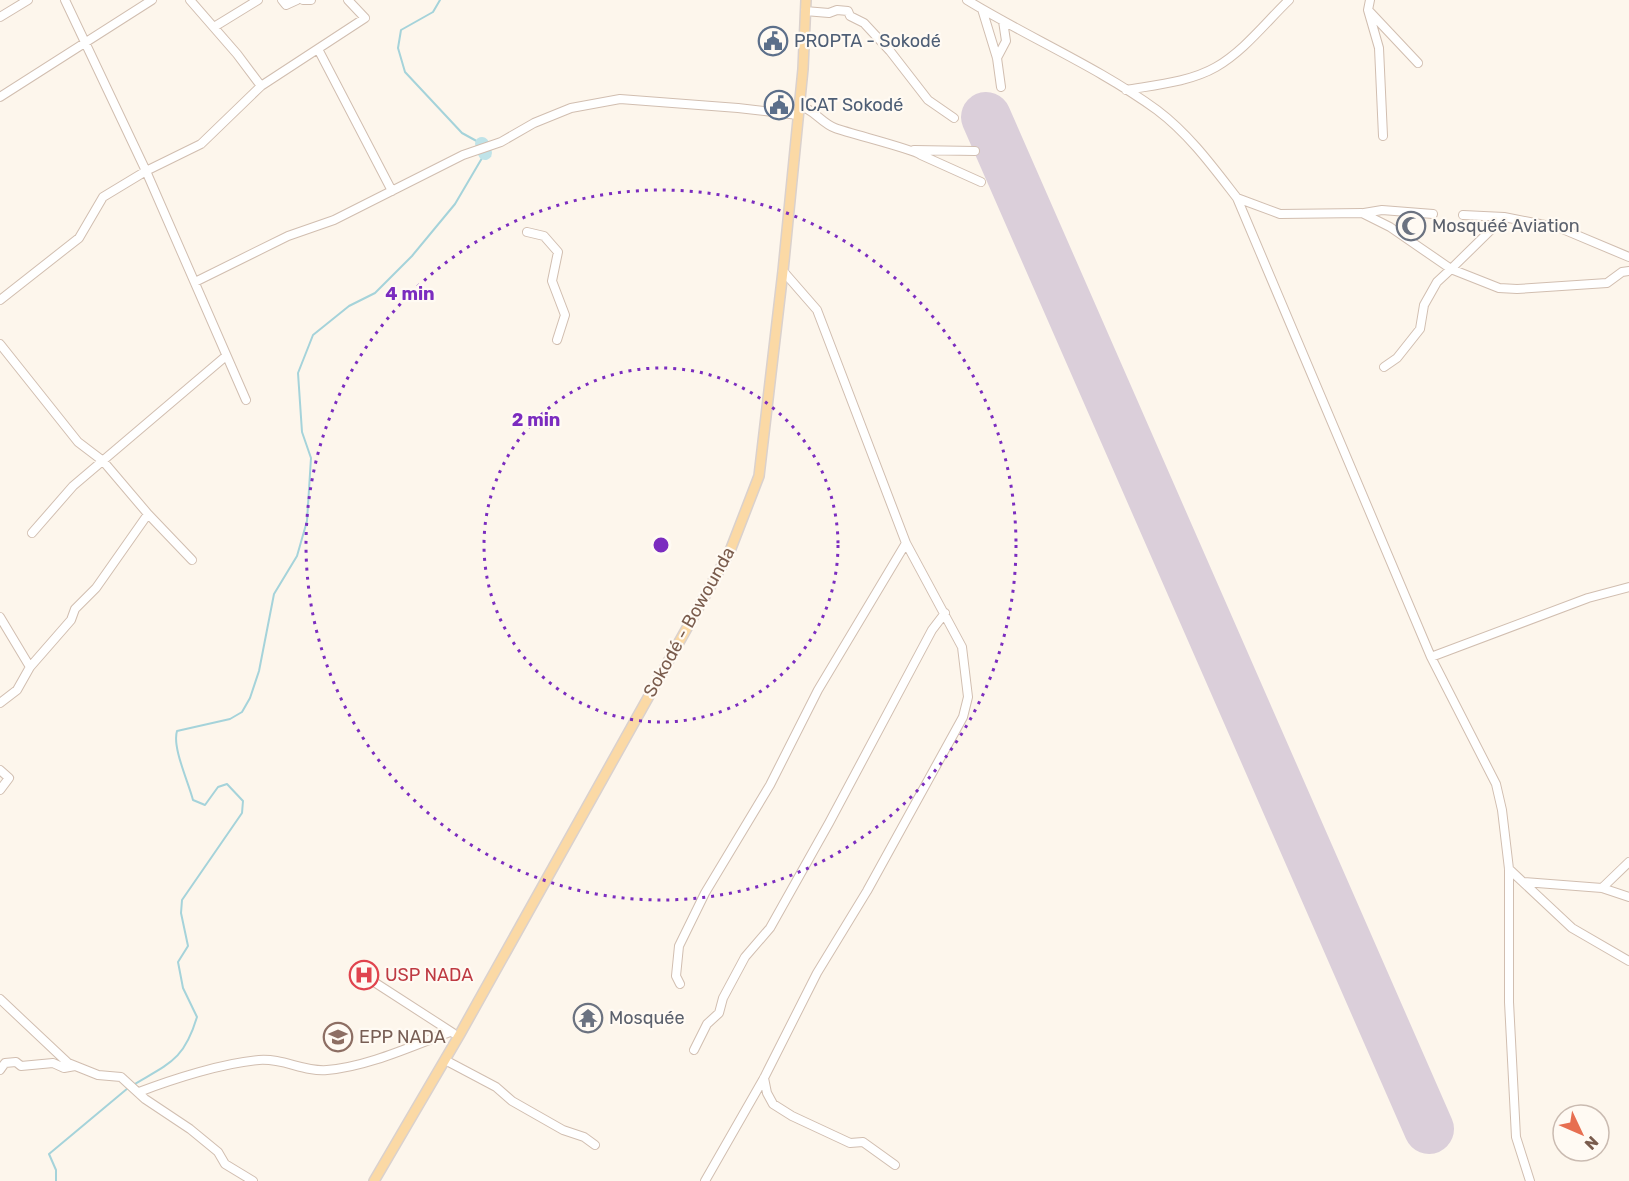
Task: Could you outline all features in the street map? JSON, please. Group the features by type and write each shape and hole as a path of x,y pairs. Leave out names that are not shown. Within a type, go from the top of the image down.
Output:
{"main road":[{"name":"Sokodé - Bowounda","path":"374,1181 445,1060 455,1033 730,551 759,476 799,111 806,0"}],"street":[{"path":"0,17 28,0"},
{"path":"65,0 146,171 246,400"},
{"path":"0,97 152,0"},
{"path":"190,0 261,86"},
{"path":"214,27 258,0"},
{"path":"282,0 286,5 297,0"},
{"path":"303,0 311,0"},
{"path":"0,300 79,238 103,197 146,171 201,144 261,86 365,18 348,0"},
{"path":"967,0 1126,90 1158,111 1201,151 1236,198 1431,657 1496,784 1502,810 1509,869 1509,1002 1516,1137 1530,1181"},
{"path":"1126,90 1188,78 1216,67 1289,0"},
{"path":"1370,0 1368,10 1379,48 1383,136"},
{"path":"982,9 997,58 1001,87"},
{"path":"805,11 829,13 837,10 848,11 850,16 864,23 890,51 928,100 954,118"},
{"path":"1368,10 1418,63"},
{"path":"997,58 1006,41 1003,21"},
{"path":"318,49 392,191"},
{"path":"195,282 288,236 334,220 482,148 571,108 620,99 799,111 806,107 826,125 887,145 914,150 975,151"},
{"path":"914,150 981,182"},
{"path":"1236,198 1280,214 1346,215 1382,210 1433,214"},
{"path":"1362,213 1390,227 1451,269 1499,288 1517,289 1607,283 1622,272 1629,271"},
{"path":"1463,215 1504,216 1560,228 1629,257"},
{"path":"1384,367 1397,358 1420,329 1424,305 1437,282 1504,216"},
{"path":"527,232 544,236 558,252 552,281 566,315 557,340"},
{"path":"705,1181 764,1078 817,973 867,891 963,717 968,697 962,647 906,543 818,310 783,271"},
{"path":"0,344 78,442 103,461 148,514 192,560"},
{"path":"32,533 73,486 226,356"},
{"path":"0,703 16,690 30,667 71,620 75,609 96,588 148,514"},
{"path":"680,984 676,976 679,946 705,893 770,785 818,690 906,543"},
{"path":"1431,657 1588,598 1629,587"},
{"path":"694,1050 707,1024 719,1013 723,998 745,957 770,927 830,823 932,630 945,613"},
{"path":"0,616 30,667"},
{"path":"0,770 9,778 0,790"},
{"path":"1602,888 1629,862"},
{"path":"1509,869 1572,928 1629,961"},
{"path":"1524,882 1602,888 1629,897"},
{"path":"370,980 455,1033"},
{"path":"0,999 38,1038 75,1066 98,1075 121,1077 218,1152 225,1164 253,1181"},
{"path":"139,1092 167,1081 259,1060 283,1061 325,1071 359,1066 455,1033"},
{"path":"445,1060 496,1087 512,1101 563,1130 584,1137 595,1145"},
{"path":"0,1070 5,1063 16,1062 21,1066 53,1063 64,1068 75,1066"},
{"path":"764,1078 773,1104 792,1116 840,1139 850,1143 863,1142 895,1165"}],"waterway":[{"path":"440,0 433,12 401,30 398,48 405,72 462,133 482,144"},
{"path":"482,144 485,153"},
{"path":"133,1085 166,1065 181,1052 197,1017 183,988 178,962 188,946 181,913 182,900 242,813 243,801 227,784 218,787 205,805 193,800 179,755 177,731 230,719 242,712 250,698 259,671 274,594 297,556 307,521 311,458 302,432 298,373 313,335 349,306 375,293 412,256 455,204 485,153"},
{"path":"56,1181 56,1170 49,1154 128,1088"}],"runway":[{"path":"986,117 1429,1129"}],"place":[{"name":"PROPTA - Sokodé","path":"773,41"},
{"name":"ICAT Sokodé","path":"779,105"},
{"name":"Mosquéé Aviation","path":"1411,226"},
{"name":"USP NADA","path":"364,975"},
{"name":"Mosquée","path":"588,1018"},
{"name":"EPP NADA","path":"338,1037"}]}
